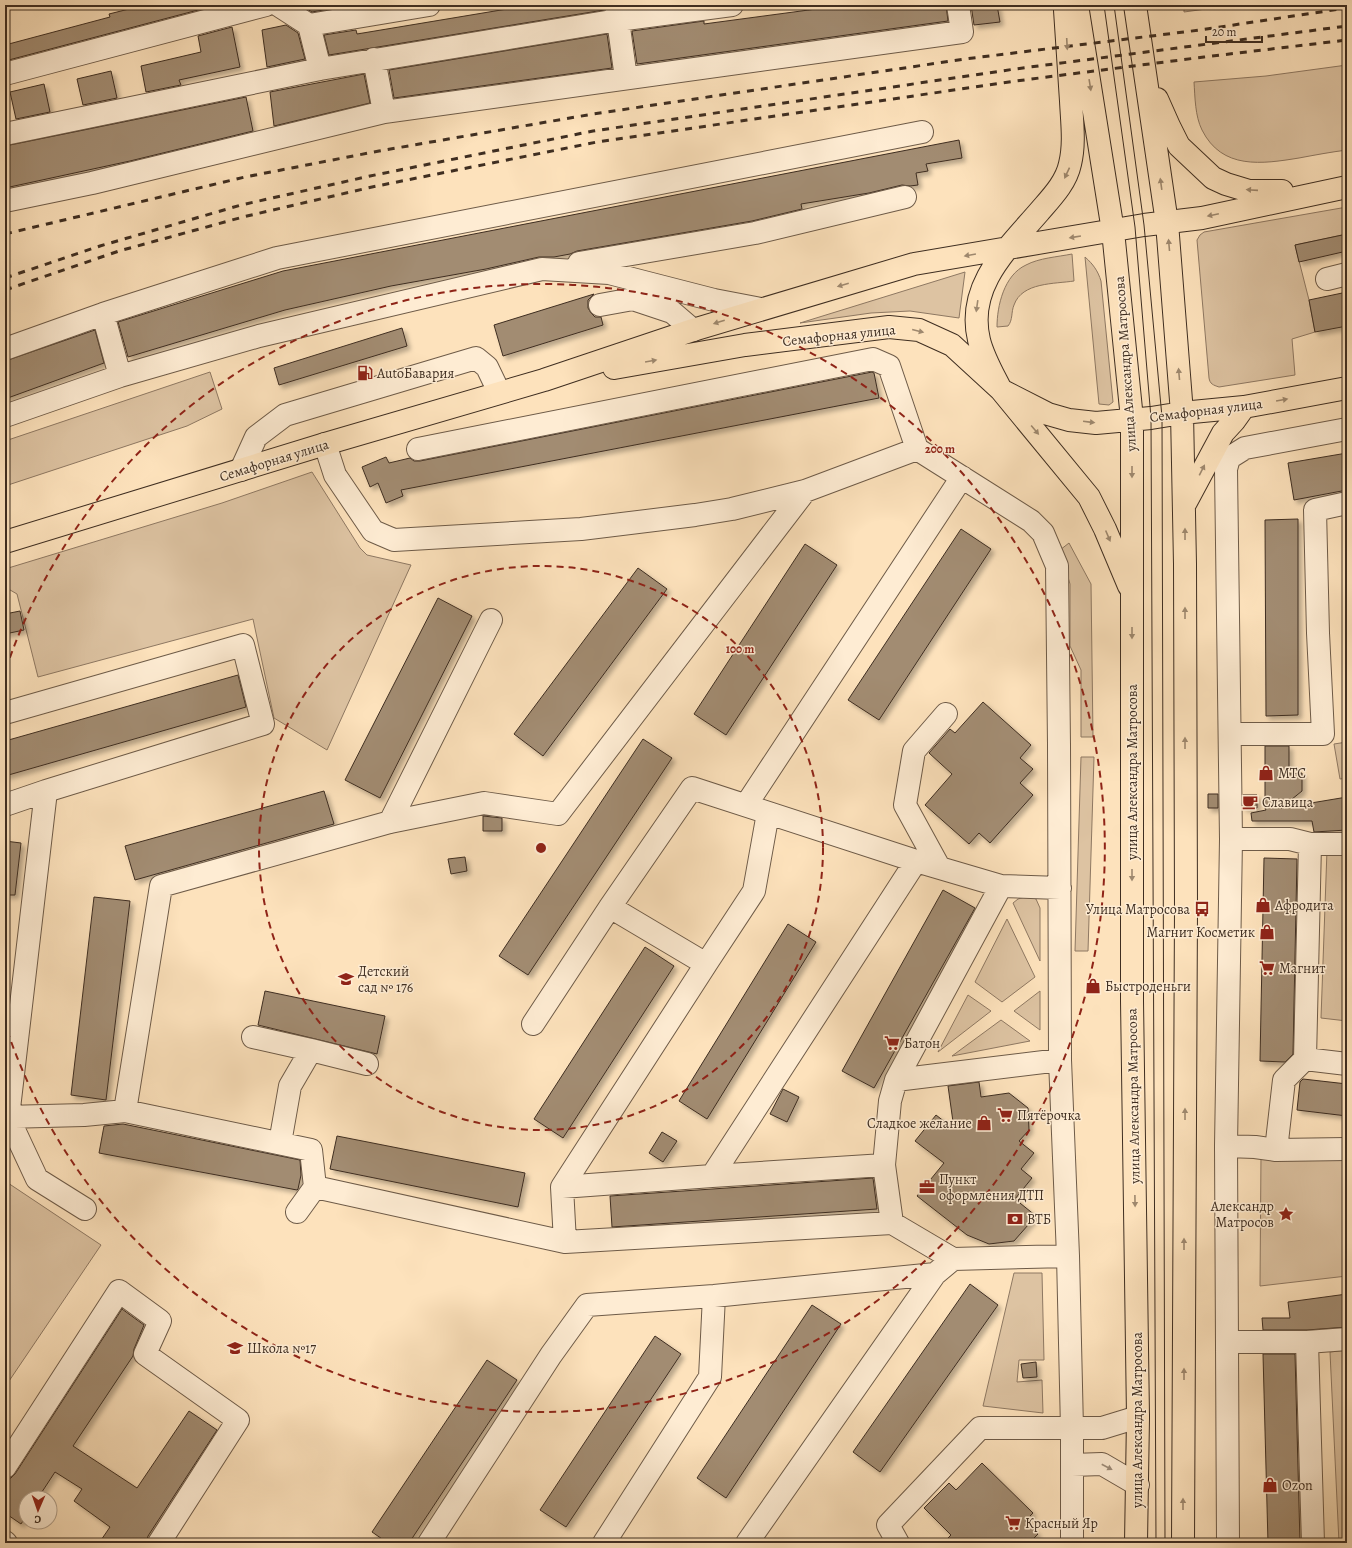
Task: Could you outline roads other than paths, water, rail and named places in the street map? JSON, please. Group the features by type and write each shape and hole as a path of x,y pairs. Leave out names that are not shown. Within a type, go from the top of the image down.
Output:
{"highway":[{"path":"1065,5 1072,121 1070,165 1060,188 1008,248 986,279 977,302 976,317 979,340 991,371 1001,390 1089,497 1105,529 1132,594"},
{"name":"улица Александра Матросова","path":"1077,5 1113,231 1132,419 1132,1001 1138,1417 1136,1543"},
{"path":"1135,5 1167,223 1182,413 1184,505 1186,917 1183,1543"},
{"path":"1150,5 1143,58 1158,101 1179,146 1212,178 1249,191 1340,188"},
{"name":"Семафорная улица","path":"5,542 325,444 544,380 693,330 914,264 1113,231 1202,218 1340,188"},
{"name":"Семафорная улица","path":"544,380 745,345 889,327 919,330 952,345 1001,390 1048,414 1069,420 1096,423 1162,417 1182,413 1244,407 1347,388"},
{"path":"1184,505 1223,434 1244,407"}],"street":[{"path":"5,74 266,5"},
{"path":"278,5 309,25 429,5"},
{"path":"5,134 320,69 374,60 617,12 732,5"},
{"path":"5,200 92,183 384,112 962,32 958,5"},
{"path":"617,12 626,78"},
{"path":"309,25 320,69"},
{"path":"374,60 384,112"},
{"path":"5,349 102,314 277,258 922,132"},
{"path":"5,416 120,376 258,336 542,269 755,233 905,197"},
{"path":"542,269 609,273 707,298 761,309"},
{"path":"600,305 633,299 672,312 693,330"},
{"path":"102,314 120,376"},
{"path":"241,470 256,437 285,415 301,410 476,358 487,367 499,392"},
{"path":"418,449 873,359 888,366 917,448 1031,521 1043,533 1057,566 1060,1060 1068,1256 1072,1429 1072,1543"},
{"path":"1228,1543 1226,1146 1231,839 1226,469 1229,458 1245,448 1347,429"},
{"path":"325,444 335,475 373,531 394,540 580,529 694,507 732,509 805,491 917,448"},
{"path":"746,805 962,477"},
{"path":"125,1112 161,886 390,822 484,803 558,814 805,491"},
{"path":"1230,732 1244,734 1323,734 1318,633 1315,510 1347,503"},
{"path":"390,822 491,620"},
{"path":"5,713 243,645 263,724 5,805"},
{"path":"940,867 904,805 914,751 946,714"},
{"path":"533,1024 610,907 692,788 916,861 1001,886 1060,888"},
{"path":"46,791 6,1117 37,1179 85,1209"},
{"path":"565,1242 562,1187 754,891 768,813"},
{"path":"1231,839 1290,839 1310,844 1347,844"},
{"path":"1276,1150 1284,1080 1306,1058 1310,844"},
{"path":"712,1176 916,861"},
{"path":"892,1223 884,1165 890,1102 896,1080 1001,886"},
{"path":"610,907 706,964"},
{"path":"253,1037 367,1064"},
{"path":"280,1143 290,1086 310,1050"},
{"path":"1306,1058 1347,1064"},
{"path":"896,1080 1060,1060"},
{"path":"6,1117 84,1115 125,1112 311,1150 315,1187 297,1212"},
{"path":"1226,1146 1254,1147 1276,1150 1347,1148"},
{"path":"562,1187 884,1165"},
{"path":"315,1187 565,1242 892,1223 953,1259 1068,1256"},
{"path":"747,1543 935,1274 953,1259"},
{"path":"429,1543 551,1355 587,1305 714,1296 935,1274"},
{"path":"5,1467 119,1291 160,1320 145,1354 238,1420 159,1543"},
{"path":"604,1543 710,1377 714,1296"},
{"path":"1228,1342 1307,1342 1347,1339"},
{"path":"1307,1342 1313,1543"},
{"path":"898,1543 888,1525 980,1428 1102,1428 1138,1417"},
{"path":"1072,1465 1102,1464 1138,1485"}],"tram line":[{"path":"1104,5 1135,227 1151,418 1156,1543"},
{"path":"1114,5 1144,225 1162,417 1165,1543"}],"railway":[{"path":"5,234 245,177 379,151 593,114 965,59 1200,30 1347,8"},
{"path":"5,278 100,246 241,205 370,176 593,131 1015,69 1347,26"},
{"path":"5,290 119,251 243,217 372,187 597,142 1016,81 1347,40"}],"place":[{"name":"AutoБавария","path":"365,373"},
{"name":"МТС","path":"1266,773"},
{"name":"Славица","path":"1250,802"},
{"name":"Афродита","path":"1263,905"},
{"name":"Улица Матросова","path":"1202,909"},
{"name":"Магнит Косметик","path":"1267,932"},
{"name":"Магнит","path":"1267,968"},
{"name":"Детский сад № 176","path":"346,979"},
{"name":"Быстроденьги","path":"1093,986"},
{"name":"Батон","path":"892,1043"},
{"name":"Пятёрочка","path":"1005,1115"},
{"name":"Сладкое желание","path":"984,1123"},
{"name":"Пункт оформления ДТП","path":"927,1187"},
{"name":"Александр Матросов","path":"1286,1214"},
{"name":"ВТБ","path":"1015,1219"},
{"name":"Школа №17","path":"235,1348"},
{"name":"Ozon","path":"1270,1485"},
{"name":"Красный Яр","path":"1013,1523"}]}
